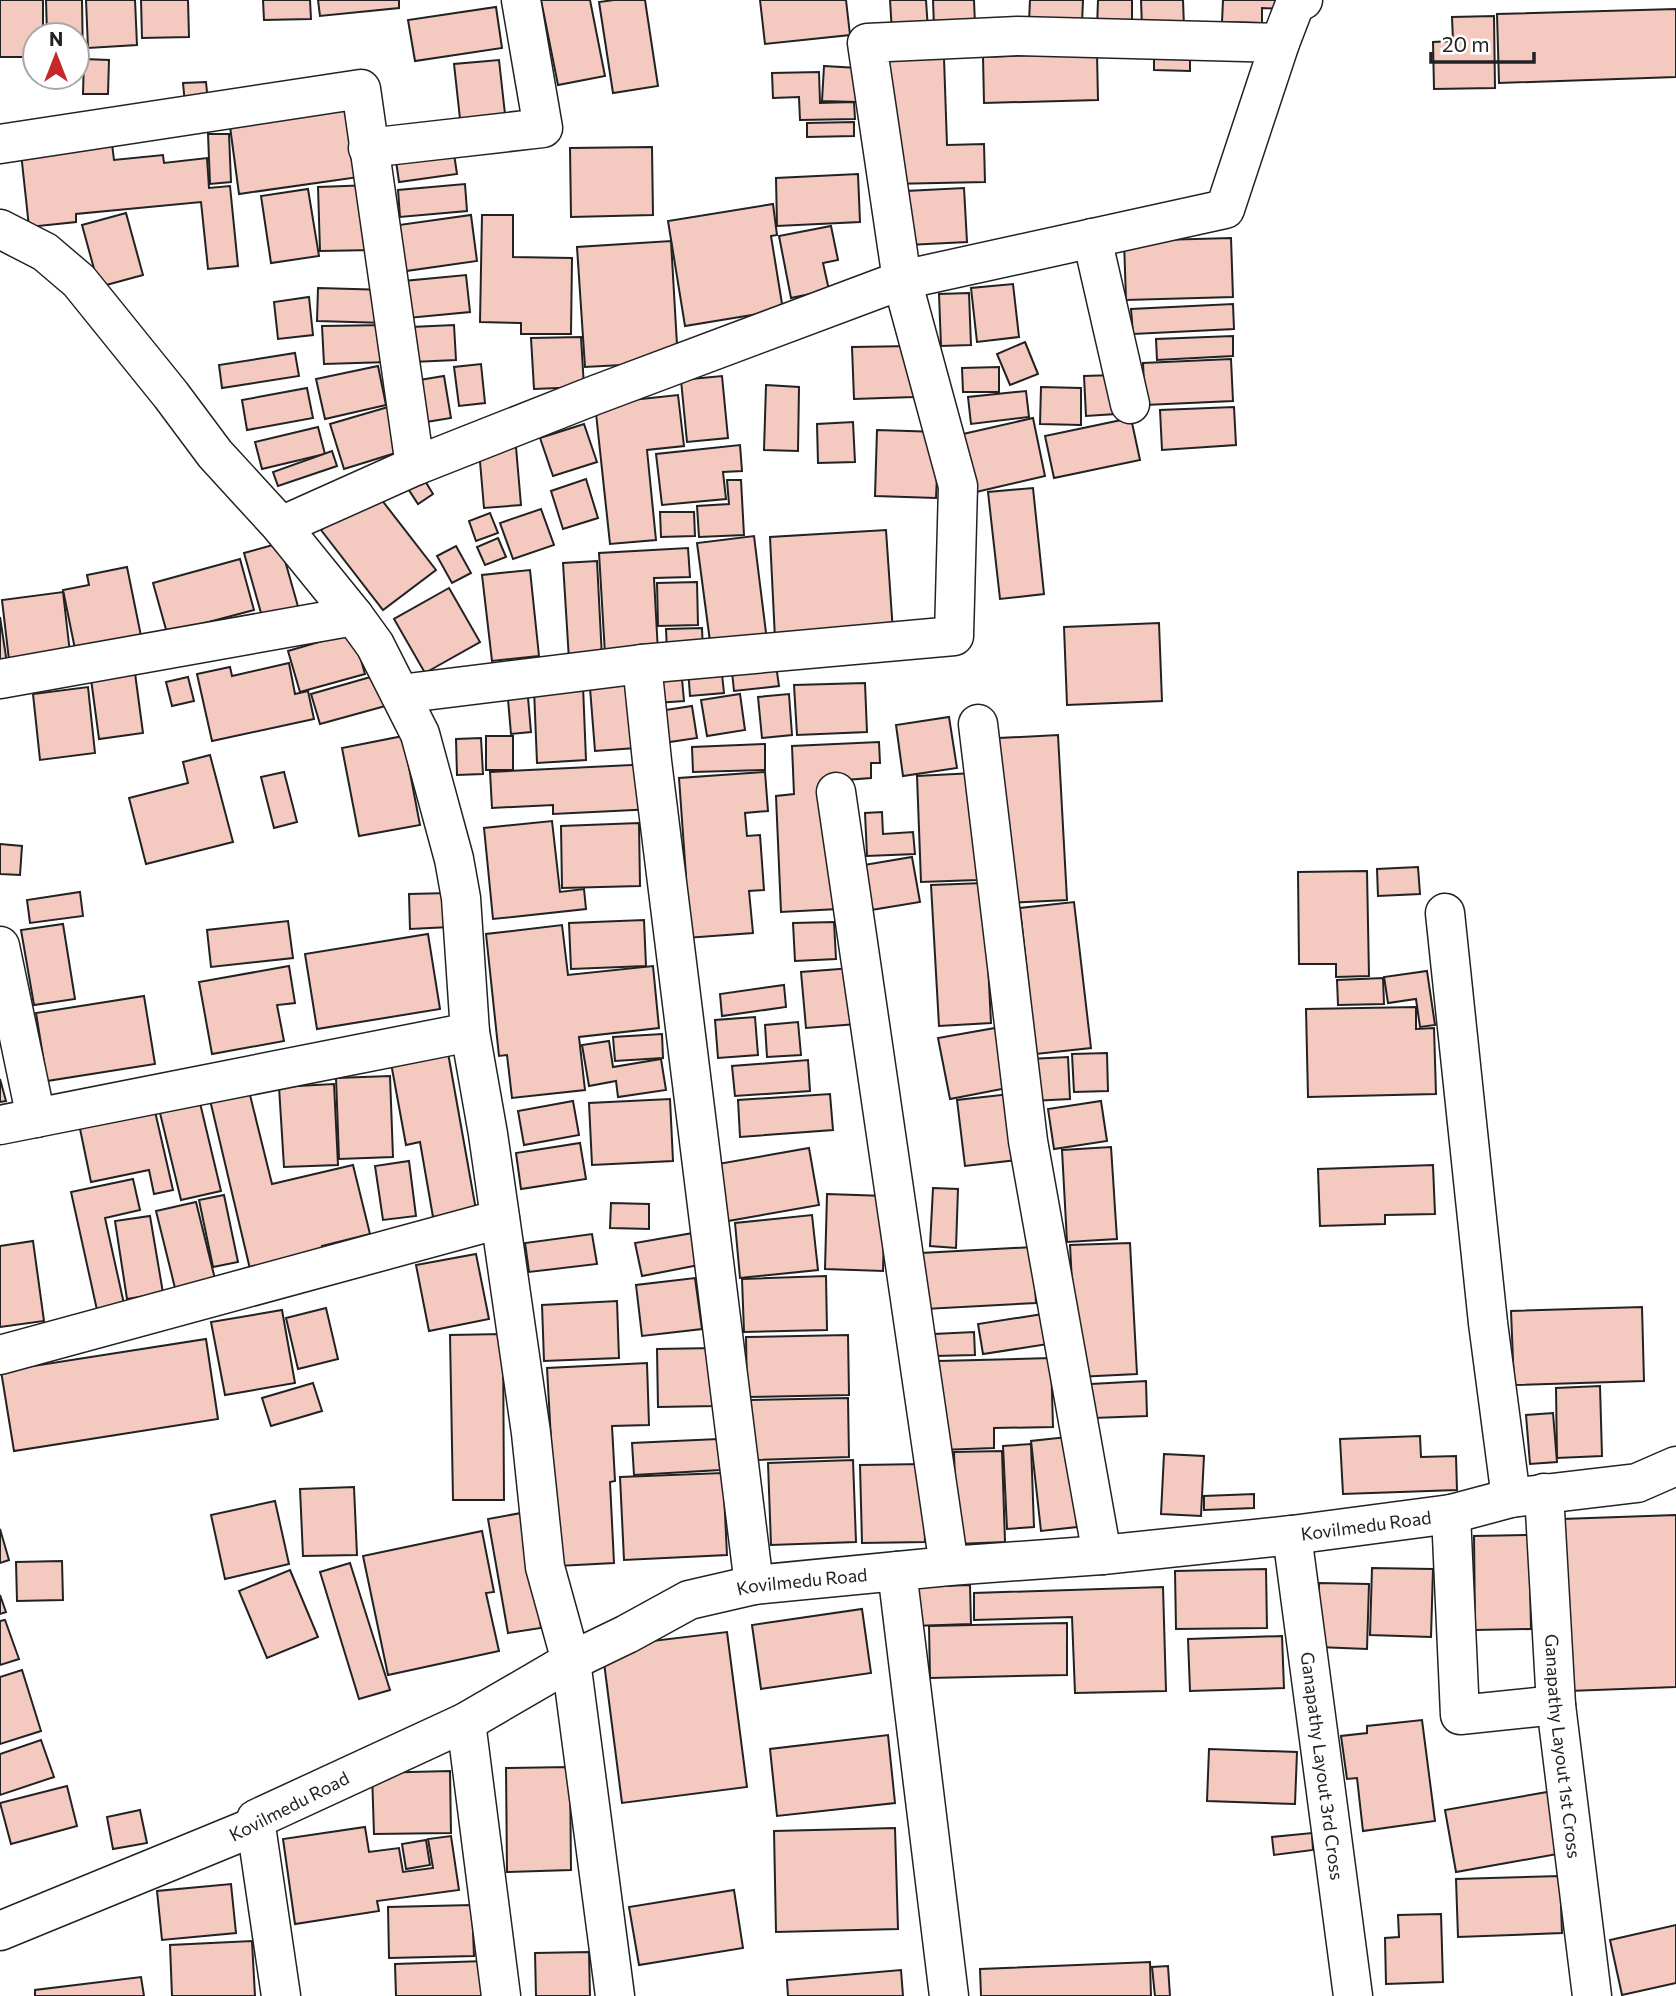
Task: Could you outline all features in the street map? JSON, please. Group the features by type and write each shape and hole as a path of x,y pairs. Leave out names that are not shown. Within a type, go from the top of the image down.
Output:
{"street":[{"path":"368,148 543,128 521,0"},
{"path":"281,526 415,466 902,280 1225,209 1280,43 1296,4 1303,0"},
{"path":"400,694 642,664 954,636 958,486 902,280 867,43 1018,36 1280,43"},
{"path":"0,144 361,89 415,466"},
{"path":"0,229 45,252 79,281 215,454 281,526 354,616 375,645 420,734 454,859 461,898 470,1031 488,1134 531,1433 545,1567 571,1661 615,1996"},
{"path":"1092,238 1130,404"},
{"path":"0,679 354,616"},
{"path":"642,664 653,775 754,1585"},
{"path":"978,724 1028,1141 1102,1555"},
{"path":"836,792 949,1566"},
{"name":"Ganapathy Layout 1st Cross","path":"1446,913 1476,1219 1527,1496 1592,1996"},
{"path":"0,946 18,1121 470,1031"},
{"path":"0,1355 500,1219"},
{"name":"Kovilmedu Road","path":"0,1931 256,1826 256,1819 466,1722 571,1661 628,1634 689,1600 754,1585 949,1566 1102,1555 1292,1535 1451,1514 1527,1496 1637,1483 1676,1466"},
{"path":"1451,1514 1460,1714 1556,1705"},
{"name":"Ganapathy Layout 3rd Cross","path":"1292,1535 1353,1996"},
{"path":"897,1571 948,1996"},
{"path":"466,1722 501,1996"},
{"path":"256,1826 281,1996"}],"building":[{"path":"0,0 43,0 43,21 21,21 21,57 0,57"},
{"path":"46,0 82,0 82,21 47,21"},
{"path":"86,0 135,0 137,45 91,48 91,21 87,21"},
{"path":"141,0 188,0 189,37 142,38"},
{"path":"263,0 310,0 311,19 264,20"},
{"path":"318,0 399,0 399,8 320,16"},
{"path":"541,0 590,0 605,76 558,85"},
{"path":"645,0 658,86 613,93 599,2"},
{"path":"760,0 846,0 850,35 765,44"},
{"path":"890,0 926,0 928,30 892,32"},
{"path":"933,0 974,0 975,25 934,27"},
{"path":"1030,0 1083,0 1082,24 1029,22"},
{"path":"1098,0 1132,0 1132,28 1097,28"},
{"path":"1141,0 1183,0 1184,27 1142,28"},
{"path":"1223,0 1285,0 1284,9 1262,8 1262,23 1222,22"},
{"path":"496,7 502,48 415,61 408,20"},
{"path":"1676,9 1676,77 1499,83 1497,14"},
{"path":"1494,16 1495,88 1434,89 1433,42 1453,41 1452,17"},
{"path":"1097,53 1098,100 984,103 983,57"},
{"path":"1154,53 1190,53 1190,71 1154,70"},
{"path":"944,58 947,145 984,144 985,182 890,184 888,60"},
{"path":"91,59 109,60 108,94 83,94 83,91 91,91"},
{"path":"499,60 506,123 461,128 454,64"},
{"path":"824,66 858,68 857,102 822,101"},
{"path":"819,72 820,103 854,102 855,119 800,120 799,97 773,98 772,73"},
{"path":"206,82 208,102 185,104 183,83"},
{"path":"356,101 366,176 239,194 229,119"},
{"path":"854,122 854,136 807,137 807,123"},
{"path":"208,134 229,134 231,182 210,184"},
{"path":"112,144 114,160 163,155 164,163 207,158 209,188 230,186 238,266 208,269 201,202 76,214 76,222 29,227 21,153"},
{"path":"453,147 457,174 399,182 395,154"},
{"path":"652,147 653,215 571,217 570,148"},
{"path":"858,174 860,222 777,226 776,178"},
{"path":"465,184 467,211 400,217 398,190"},
{"path":"372,185 374,250 320,251 318,187"},
{"path":"964,188 967,242 908,245 906,191"},
{"path":"308,189 319,256 271,263 261,196"},
{"path":"773,204 777,235 771,236 783,310 685,326 668,221"},
{"path":"126,213 143,275 99,287 82,225"},
{"path":"471,215 477,261 406,271 399,225"},
{"path":"482,215 513,215 513,257 572,258 571,334 521,334 521,323 480,322"},
{"path":"831,226 838,260 823,263 829,290 791,298 779,236"},
{"path":"1231,238 1233,297 1126,300 1124,241"},
{"path":"671,241 678,362 585,367 577,247"},
{"path":"466,275 470,312 408,318 404,281"},
{"path":"1013,284 1019,337 977,342 971,288"},
{"path":"318,288 388,290 386,323 317,321"},
{"path":"969,293 971,345 941,346 939,294"},
{"path":"309,297 313,335 278,339 274,302"},
{"path":"1233,304 1234,329 1133,334 1131,309"},
{"path":"388,325 389,362 324,364 322,326"},
{"path":"454,325 456,360 413,362 411,327"},
{"path":"1233,336 1233,356 1157,360 1156,339"},
{"path":"581,337 584,387 534,389 531,338"},
{"path":"1025,342 1038,374 1010,385 997,354"},
{"path":"912,346 914,397 854,399 852,347"},
{"path":"295,353 299,376 222,388 219,365"},
{"path":"1231,359 1233,401 1145,405 1143,363"},
{"path":"481,364 485,403 459,406 454,367"},
{"path":"378,366 386,405 325,419 316,379"},
{"path":"999,367 999,392 963,392 962,368"},
{"path":"1114,375 1116,414 1086,416 1084,376"},
{"path":"444,376 451,418 420,423 413,381"},
{"path":"722,376 728,438 687,442 681,380"},
{"path":"766,385 799,387 798,451 764,450"},
{"path":"1041,387 1081,388 1081,425 1040,424"},
{"path":"307,388 313,418 247,430 242,400"},
{"path":"1026,391 1029,417 971,424 968,397"},
{"path":"678,395 684,446 647,450 656,540 610,544 595,404"},
{"path":"388,407 402,451 344,469 330,424"},
{"path":"1234,407 1236,445 1162,450 1160,410"},
{"path":"1033,418 1045,476 976,492 963,434"},
{"path":"1131,418 1140,460 1054,478 1045,436"},
{"path":"853,422 855,462 818,463 817,424"},
{"path":"584,424 597,462 553,476 540,438"},
{"path":"318,427 325,454 262,469 255,442"},
{"path":"877,430 939,432 936,498 875,496"},
{"path":"740,445 742,471 723,472 726,499 662,505 656,454"},
{"path":"516,447 521,505 484,508 479,450"},
{"path":"332,451 337,466 278,486 273,472"},
{"path":"419,471 433,494 418,504 403,481"},
{"path":"586,479 598,518 563,529 551,491"},
{"path":"727,480 741,480 744,535 699,537 697,506 729,504"},
{"path":"1033,488 1044,594 1000,599 988,492"},
{"path":"374,490 436,570 383,610 321,530"},
{"path":"541,509 554,545 513,559 500,523"},
{"path":"660,512 694,512 695,536 661,537"},
{"path":"490,513 498,533 476,541 469,521"},
{"path":"886,530 893,632 775,639 770,537"},
{"path":"754,536 767,641 711,649 697,543"},
{"path":"498,538 506,557 485,565 477,547"},
{"path":"280,543 299,610 263,620 244,553"},
{"path":"456,546 471,573 452,583 437,556"},
{"path":"688,548 690,577 654,578 658,652 605,654 599,553"},
{"path":"240,559 254,610 167,633 153,583"},
{"path":"597,561 602,658 569,660 563,563"},
{"path":"127,567 141,636 75,649 63,590 89,585 87,575"},
{"path":"530,570 539,656 492,661 482,575"},
{"path":"697,582 698,625 658,626 657,583"},
{"path":"449,588 480,642 425,673 394,619"},
{"path":"63,592 70,653 9,660 2,600"},
{"path":"0,617 8,670 0,671"},
{"path":"1159,623 1162,701 1067,705 1064,627"},
{"path":"702,628 703,651 667,652 666,629"},
{"path":"353,632 365,674 300,692 288,651"},
{"path":"775,658 779,686 734,691 731,662"},
{"path":"289,663 295,694 308,691 314,719 212,741 197,674 230,667 232,676"},
{"path":"721,665 724,693 690,696 688,668"},
{"path":"681,668 684,701 656,703 652,671"},
{"path":"135,673 143,733 99,739 91,679"},
{"path":"381,674 389,705 320,724 311,694"},
{"path":"188,677 194,701 172,706 166,682"},
{"path":"865,683 867,732 797,735 794,685"},
{"path":"631,685 636,748 595,751 590,688"},
{"path":"527,686 531,732 511,734 507,688"},
{"path":"583,686 586,760 537,763 534,689"},
{"path":"88,687 95,753 40,760 33,694"},
{"path":"740,694 745,730 707,736 701,700"},
{"path":"789,694 792,735 762,738 758,697"},
{"path":"692,706 697,738 663,743 659,711"},
{"path":"949,717 957,768 903,776 896,725"},
{"path":"1058,735 1067,900 1008,903 999,738"},
{"path":"403,736 420,825 359,836 342,748"},
{"path":"486,736 513,736 513,770 486,770"},
{"path":"481,738 483,774 457,775 456,739"},
{"path":"879,742 880,763 871,763 871,778 832,781 838,909 781,912 776,796 794,794 792,746"},
{"path":"765,744 765,770 693,772 692,747"},
{"path":"210,755 233,842 146,864 129,798 188,783 183,762"},
{"path":"652,764 654,809 553,814 553,805 492,808 490,772"},
{"path":"284,772 297,822 274,828 261,777"},
{"path":"765,772 768,811 745,813 747,836 760,835 764,890 749,891 753,933 686,938 682,876 686,876 679,778"},
{"path":"974,773 977,880 921,882 917,776"},
{"path":"882,812 883,834 913,832 915,854 867,856 865,813"},
{"path":"552,821 560,892 584,889 586,909 493,919 484,828"},
{"path":"639,823 640,886 562,888 561,826"},
{"path":"0,844 22,846 20,875 0,874"},
{"path":"912,857 920,902 859,912 852,867"},
{"path":"1418,867 1420,894 1378,896 1377,869"},
{"path":"1367,871 1369,976 1336,977 1336,964 1299,964 1298,872"},
{"path":"984,883 991,1023 939,1026 931,885"},
{"path":"80,892 83,916 30,923 27,900"},
{"path":"449,893 450,927 410,929 409,894"},
{"path":"1074,902 1091,1048 1036,1054 1020,908"},
{"path":"644,920 646,966 571,969 569,923"},
{"path":"288,921 293,958 211,967 207,930"},
{"path":"834,922 836,959 795,961 793,923"},
{"path":"63,924 75,999 34,1005 21,930"},
{"path":"562,925 568,975 653,966 659,1028 579,1037 585,1090 512,1098 507,1055 499,1056 486,934"},
{"path":"428,934 440,1009 317,1029 305,954"},
{"path":"289,966 295,1003 277,1005 284,1041 212,1054 199,982"},
{"path":"852,968 857,1024 806,1028 801,972"},
{"path":"1427,971 1435,1025 1420,1027 1416,999 1388,1003 1384,977"},
{"path":"1383,978 1384,1004 1338,1005 1337,980"},
{"path":"784,985 786,1007 722,1016 720,994"},
{"path":"144,996 155,1064 47,1081 36,1013"},
{"path":"1416,1007 1416,1029 1434,1028 1436,1094 1308,1097 1306,1009"},
{"path":"755,1017 758,1055 718,1058 715,1020"},
{"path":"798,1022 801,1055 767,1057 765,1025"},
{"path":"995,1028 1007,1088 950,1099 938,1038"},
{"path":"662,1034 663,1058 615,1061 613,1037"},
{"path":"609,1041 613,1067 661,1059 666,1090 618,1097 616,1081 589,1086 582,1045"},
{"path":"448,1053 476,1210 433,1217 420,1142 406,1145 391,1063"},
{"path":"1107,1053 1108,1091 1074,1092 1072,1054"},
{"path":"1068,1057 1070,1099 1032,1101 1030,1059"},
{"path":"808,1060 810,1091 735,1096 732,1066"},
{"path":"390,1076 393,1157 339,1159 336,1078"},
{"path":"0,1079 6,1101 0,1102"},
{"path":"334,1084 338,1165 284,1167 279,1087"},
{"path":"249,1091 272,1184 353,1165 370,1234 322,1246 323,1252 250,1269 210,1100"},
{"path":"830,1094 833,1130 740,1137 738,1100"},
{"path":"1010,1094 1017,1160 965,1166 957,1100"},
{"path":"670,1099 673,1161 592,1165 589,1103"},
{"path":"573,1101 579,1135 524,1145 518,1111"},
{"path":"1101,1101 1107,1141 1054,1149 1048,1109"},
{"path":"200,1103 221,1191 181,1200 160,1113"},
{"path":"154,1107 173,1190 154,1194 149,1170 91,1182 79,1124"},
{"path":"580,1143 586,1179 521,1189 516,1153"},
{"path":"1111,1147 1117,1239 1067,1242 1062,1150"},
{"path":"809,1148 819,1205 728,1221 718,1164"},
{"path":"409,1161 416,1216 383,1220 375,1166"},
{"path":"1433,1165 1435,1214 1385,1215 1385,1224 1320,1226 1318,1169"},
{"path":"133,1179 140,1210 105,1218 124,1304 97,1310 71,1192"},
{"path":"933,1188 958,1189 956,1248 930,1246"},
{"path":"827,1194 885,1196 883,1271 825,1269"},
{"path":"224,1195 238,1262 213,1267 199,1200"},
{"path":"196,1202 215,1279 175,1288 156,1211"},
{"path":"611,1203 649,1204 649,1229 610,1228"},
{"path":"812,1215 818,1270 740,1278 735,1223"},
{"path":"150,1216 163,1293 127,1299 115,1221"},
{"path":"693,1233 699,1265 642,1276 635,1243"},
{"path":"592,1234 597,1264 529,1272 525,1243"},
{"path":"33,1241 44,1321 0,1327 0,1246"},
{"path":"1130,1243 1137,1374 1077,1377 1070,1245"},
{"path":"1033,1247 1036,1303 925,1309 921,1253"},
{"path":"476,1254 489,1319 429,1331 416,1265"},
{"path":"826,1276 827,1330 744,1332 742,1279"},
{"path":"695,1278 702,1329 642,1336 636,1285"},
{"path":"617,1301 619,1358 544,1361 542,1305"},
{"path":"1642,1307 1644,1381 1514,1385 1511,1311"},
{"path":"326,1308 338,1359 298,1369 286,1318"},
{"path":"282,1310 295,1383 225,1395 211,1322"},
{"path":"1043,1314 1048,1344 983,1354 978,1324"},
{"path":"974,1332 975,1355 935,1356 934,1334"},
{"path":"503,1334 504,1500 453,1500 450,1335"},
{"path":"848,1335 849,1395 747,1397 746,1337"},
{"path":"206,1339 218,1419 14,1451 1,1371"},
{"path":"715,1348 717,1406 658,1407 657,1349"},
{"path":"1051,1358 1053,1427 994,1428 994,1448 940,1450 938,1361"},
{"path":"647,1363 649,1425 612,1426 615,1481 610,1482 614,1563 558,1566 547,1368"},
{"path":"1146,1381 1147,1416 1093,1418 1091,1384"},
{"path":"313,1383 322,1411 271,1426 262,1398"},
{"path":"1600,1386 1602,1456 1557,1458 1556,1388"},
{"path":"848,1398 849,1457 752,1460 751,1400"},
{"path":"1553,1413 1557,1462 1530,1464 1526,1415"},
{"path":"1420,1436 1421,1457 1456,1456 1457,1490 1343,1494 1340,1439"},
{"path":"1067,1437 1077,1527 1041,1531 1031,1441"},
{"path":"718,1439 720,1470 634,1475 632,1443"},
{"path":"1031,1444 1034,1527 1007,1529 1003,1446"},
{"path":"1002,1451 1005,1542 957,1544 954,1452"},
{"path":"1164,1454 1204,1456 1201,1516 1161,1514"},
{"path":"853,1460 856,1542 771,1545 768,1463"},
{"path":"923,1464 925,1542 862,1543 860,1465"},
{"path":"723,1473 727,1555 624,1560 620,1477"},
{"path":"354,1487 357,1555 303,1556 300,1489"},
{"path":"1254,1494 1254,1508 1204,1510 1204,1496"},
{"path":"275,1501 289,1564 225,1579 211,1515"},
{"path":"521,1513 541,1628 508,1633 488,1519"},
{"path":"1676,1515 1676,1687 1569,1691 1562,1519"},
{"path":"0,1529 9,1560 0,1563"},
{"path":"482,1531 494,1592 486,1593 499,1651 388,1675 363,1556"},
{"path":"1529,1535 1531,1629 1475,1630 1474,1536"},
{"path":"62,1561 63,1600 17,1601 16,1562"},
{"path":"350,1563 390,1690 359,1699 320,1572"},
{"path":"1372,1568 1433,1569 1431,1637 1370,1635"},
{"path":"1266,1569 1267,1628 1176,1629 1175,1571"},
{"path":"290,1570 318,1637 267,1658 239,1591"},
{"path":"1319,1583 1369,1584 1367,1649 1318,1647"},
{"path":"970,1585 971,1624 913,1626 912,1587"},
{"path":"1163,1587 1166,1691 1075,1693 1072,1617 974,1620 974,1593"},
{"path":"0,1595 6,1612 0,1614"},
{"path":"862,1609 871,1673 761,1689 752,1625"},
{"path":"5,1620 19,1659 0,1665 0,1621"},
{"path":"1067,1623 1067,1675 930,1678 929,1626"},
{"path":"727,1632 747,1787 622,1803 602,1647"},
{"path":"1282,1636 1284,1688 1190,1691 1188,1639"},
{"path":"22,1670 41,1731 0,1744 0,1677"},
{"path":"1422,1720 1435,1821 1363,1831 1357,1778 1347,1779 1341,1736 1367,1733 1367,1726"},
{"path":"888,1735 895,1803 777,1816 770,1749"},
{"path":"41,1740 54,1777 0,1795 0,1754"},
{"path":"1209,1749 1297,1752 1295,1804 1207,1801"},
{"path":"570,1767 571,1870 507,1872 506,1768"},
{"path":"450,1771 451,1833 374,1834 372,1773"},
{"path":"67,1786 77,1826 11,1844 0,1803"},
{"path":"1553,1791 1563,1853 1456,1872 1445,1810"},
{"path":"140,1810 147,1843 113,1849 107,1817"},
{"path":"365,1827 369,1852 399,1848 403,1872 433,1868 428,1839 451,1836 459,1890 377,1901 379,1911 295,1924 283,1839"},
{"path":"895,1828 898,1929 776,1932 774,1831"},
{"path":"1312,1833 1313,1850 1274,1855 1272,1837"},
{"path":"426,1840 430,1865 406,1869 402,1844"},
{"path":"1560,1876 1562,1933 1458,1937 1456,1879"},
{"path":"231,1884 236,1933 162,1940 157,1891"},
{"path":"734,1890 743,1948 639,1965 629,1907"},
{"path":"472,1905 474,1956 389,1958 388,1907"},
{"path":"1441,1914 1443,1982 1386,1984 1385,1938 1399,1937 1398,1915"},
{"path":"1676,1925 1676,1983 1622,1995 1610,1940"},
{"path":"252,1941 255,1996 172,1996 170,1945"},
{"path":"589,1952 590,1996 536,1996 535,1953"},
{"path":"485,1961 486,1996 396,1996 395,1964"},
{"path":"1150,1962 1151,1996 981,1996 980,1969"},
{"path":"1168,1966 1170,1996 1155,1996 1152,1967"},
{"path":"901,1970 903,1996 788,1996 787,1980"},
{"path":"141,1977 144,1996 35,1996 35,1990"}]}
